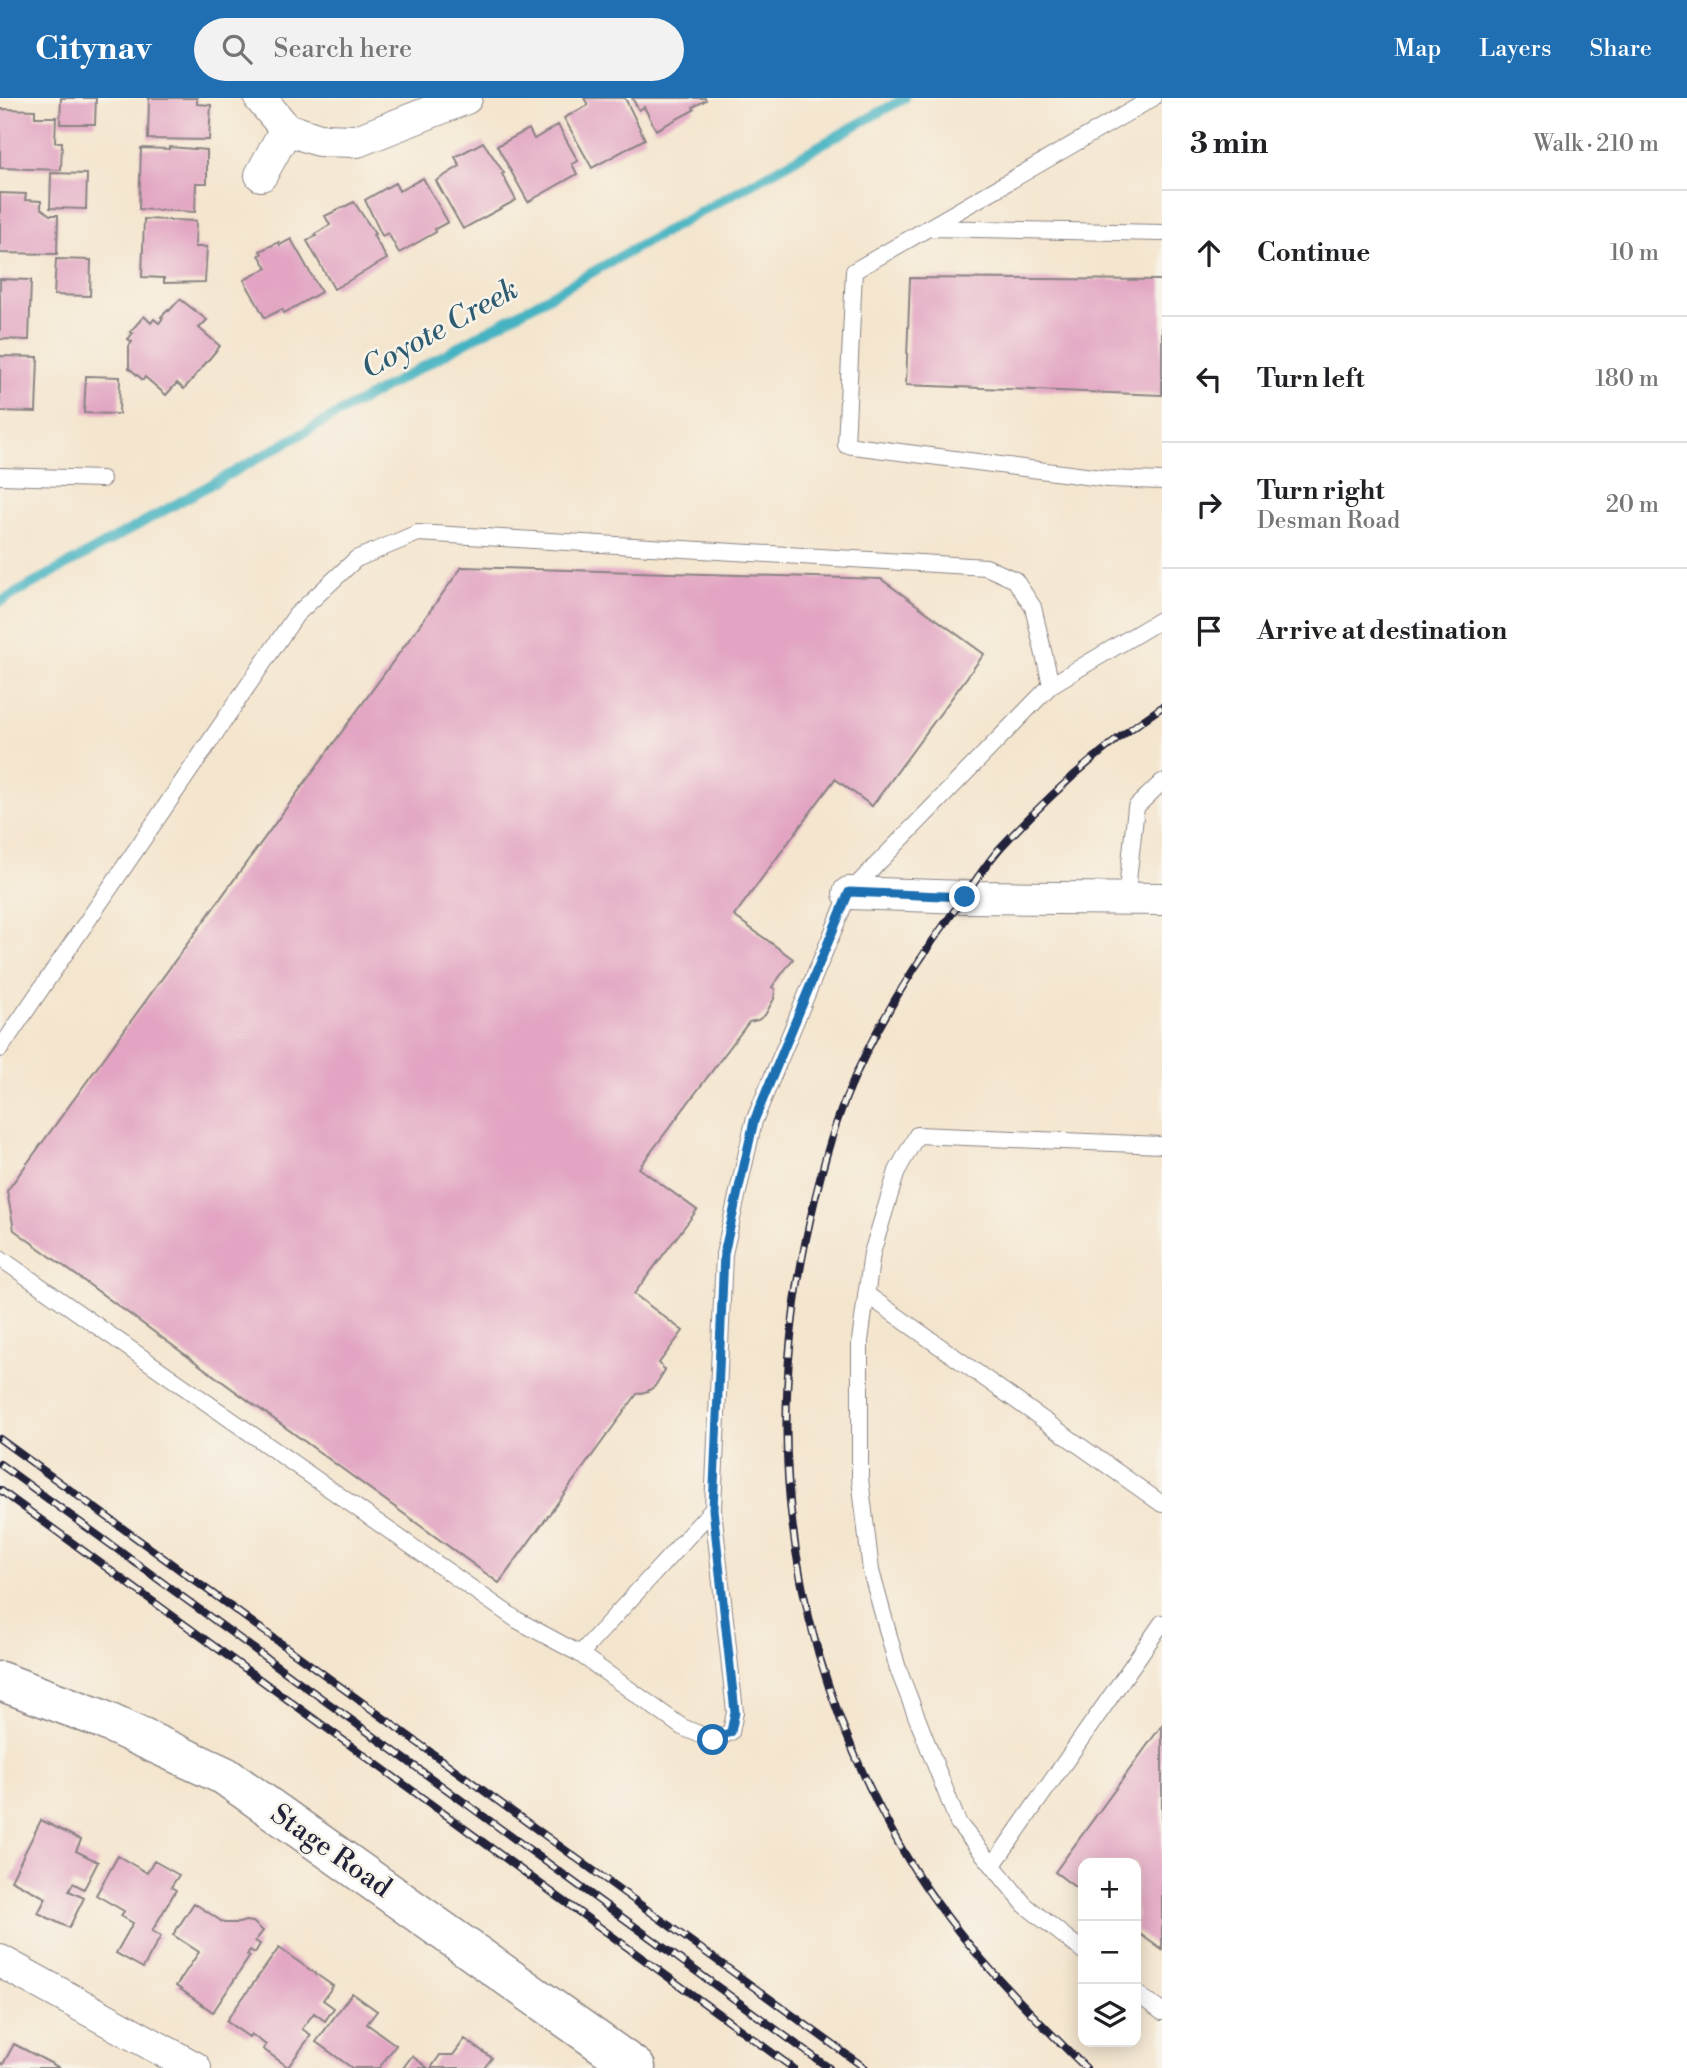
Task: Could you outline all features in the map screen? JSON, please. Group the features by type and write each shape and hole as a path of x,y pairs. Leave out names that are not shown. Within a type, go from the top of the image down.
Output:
{"main road":[{"name":"Stage Road","path":"0,1681 99,1718 225,1776 636,2068"}],"street":[{"path":"260,98 286,129 319,140 357,141 466,98"},
{"path":"261,175 286,129"},
{"path":"849,892 965,897 1162,899"},
{"path":"0,1961 195,2068"}],"lane":[{"path":"1153,98 854,271 846,445 1108,479 1162,481"},
{"path":"928,228 1162,233"},
{"path":"0,476 102,480"},
{"path":"0,1049 296,615 356,559 418,533 986,567 1014,580 1033,607 1051,685"},
{"path":"0,1258 517,1620 580,1654 682,1727 713,1740 731,1732 735,1712 713,1509 724,1254 754,1121 849,892 1051,685 1162,619"},
{"path":"1126,899 1136,807 1162,782"},
{"path":"1078,1947 1025,1905 958,1823 898,1669 871,1571 860,1478 860,1341 872,1253 897,1171 917,1135 1162,1145"},
{"path":"866,1294 1162,1504"},
{"path":"580,1654 713,1509"},
{"path":"993,1865 1162,1623"},
{"path":"1141,1997 1162,2012"}],"building":[{"path":"61,98 96,98 95,124 60,124"},
{"path":"149,98 197,98 197,104 211,105 209,140 148,139"},
{"path":"584,98 625,98 645,139 592,168 564,118 588,105"},
{"path":"632,98 706,100 693,107 694,110 656,130 644,107 639,110"},
{"path":"0,109 35,110 35,117 56,117 55,142 62,142 61,170 0,168"},
{"path":"558,125 578,161 572,164 577,174 528,202 497,146 529,129 534,139"},
{"path":"483,142 504,173 502,174 516,200 463,229 436,181 460,166 455,157"},
{"path":"141,148 207,150 207,183 196,183 195,212 139,209"},
{"path":"51,173 87,174 86,209 50,208"},
{"path":"423,178 448,222 399,253 388,233 382,236 365,200 395,183 399,191"},
{"path":"0,193 26,194 25,200 41,201 41,208 50,215 58,215 57,254 0,253"},
{"path":"354,202 375,234 373,235 387,259 334,289 307,241 330,225 325,216"},
{"path":"144,219 196,221 195,247 207,247 205,282 164,283 164,278 142,277"},
{"path":"291,239 321,292 284,313 282,309 265,318 244,280 267,268 259,255 262,254 260,251"},
{"path":"56,259 91,260 90,296 54,295"},
{"path":"910,278 1162,280 1162,395 906,385"},
{"path":"0,279 31,280 29,340 0,339"},
{"path":"180,299 207,320 199,328 220,346 184,389 177,383 166,395 145,377 143,380 129,368 129,346 132,342 128,339 133,333 130,332 144,316 151,323 154,319 159,323 163,318 161,317"},
{"path":"0,356 38,357 36,412 0,411"},
{"path":"86,376 120,377 119,414 84,413"},
{"path":"462,567 881,579 984,654 872,806 835,779 734,916 793,959 772,987 775,989 774,999 765,1015 749,1022 639,1168 697,1210 634,1294 683,1331 659,1363 665,1370 655,1386 637,1394 499,1583 14,1230 7,1191"},
{"path":"1162,1725 1162,1950 1141,1935 1141,1858 1078,1858 1078,1889 1055,1872"},
{"path":"41,1820 81,1840 76,1851 98,1862 84,1889 73,1883 69,1891 84,1898 69,1928 38,1913 46,1898 11,1880"},
{"path":"118,1856 147,1873 154,1861 179,1875 171,1887 176,1890 152,1931 161,1936 143,1968 116,1953 133,1923 121,1916 124,1911 96,1895"},
{"path":"194,1903 224,1923 253,1922 263,1931 255,1941 260,1944 255,1953 250,1950 247,1955 250,1956 213,2012 176,1986 199,1952 173,1935"},
{"path":"279,1948 333,1986 323,2000 334,2008 325,2021 314,2013 302,2029 311,2035 288,2067 263,2049 266,2045 226,2021"},
{"path":"352,1993 377,2011 367,2024 396,2045 379,2068 352,2068 316,2042"},
{"path":"465,2039 492,2058 484,2068 431,2068 440,2055 453,2055"},
{"path":"14,2044 60,2068 0,2068 0,2063 3,2064"},
{"path":"412,2056 428,2068 403,2068"}],"waterway":[{"name":"Coyote Creek","path":"0,602 905,98"}],"railway":[{"path":"1086,2068 1009,1990 939,1905 899,1844 862,1772 833,1699 811,1625 796,1550 788,1474 787,1397 793,1318 818,1184 847,1095 882,1023 923,955 1001,847 1077,772 1118,738 1162,707"},
{"path":"0,1439 865,2068"},
{"path":"0,1464 829,2068"},
{"path":"0,1490 793,2068"}],"route":[{"path":"713,1740 731,1732 735,1712 713,1509 724,1254 754,1121 849,892 965,897"}]}
